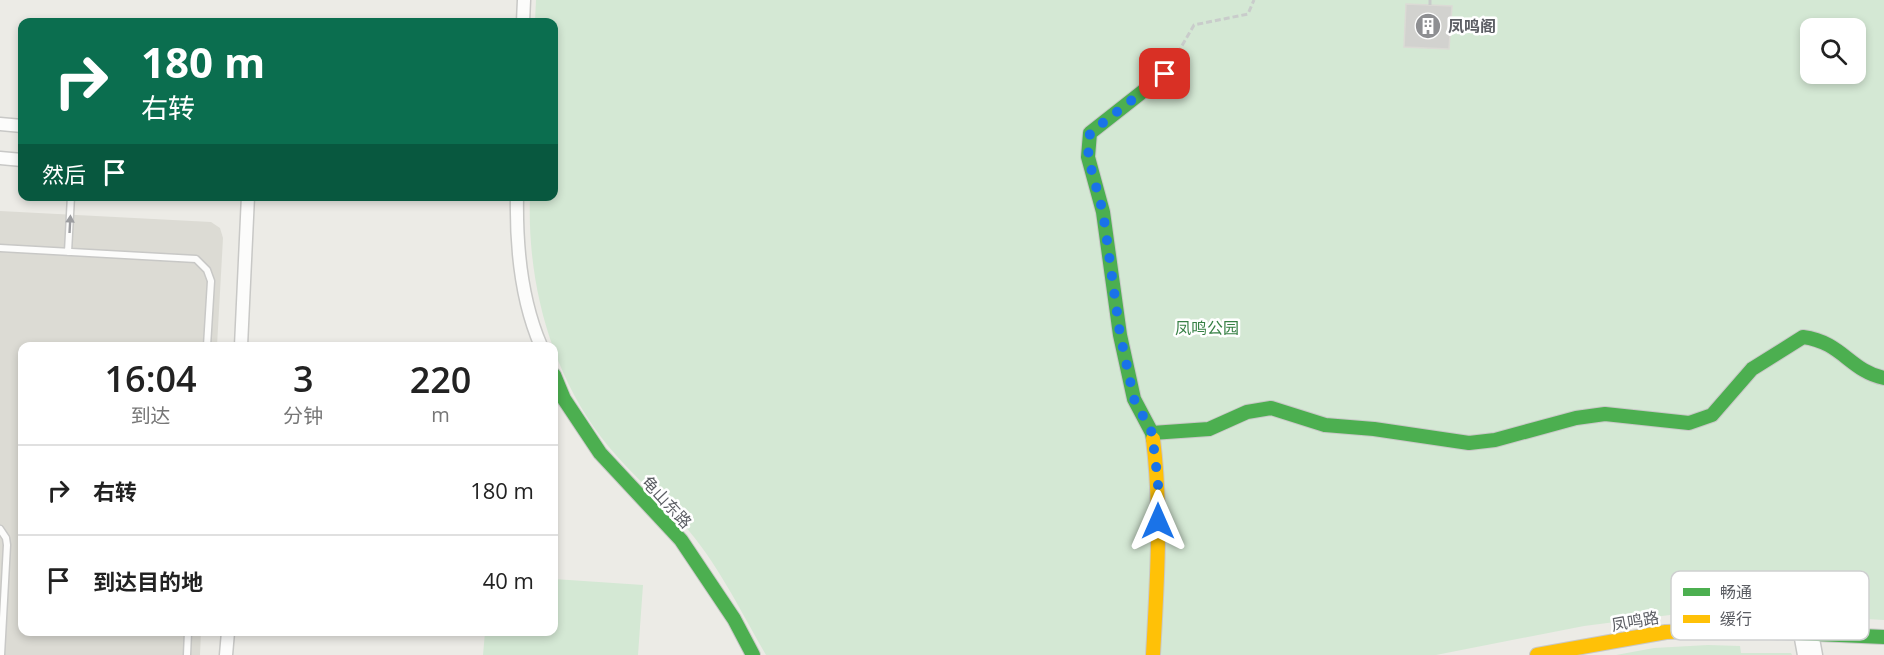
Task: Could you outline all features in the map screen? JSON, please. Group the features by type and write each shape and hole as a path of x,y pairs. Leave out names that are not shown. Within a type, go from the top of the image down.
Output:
{"street":[{"path":"523,18 524,0"},
{"path":"1153,655 1158,482 1152,433 1134,399 1120,334 1103,212 1088,157 1090,133 1165,74"},
{"path":"0,124 18,126"},
{"path":"0,159 18,160"},
{"path":"241,342 248,201"},
{"path":"517,201 518,243 523,285 539,342"},
{"path":"1152,433 1209,429 1247,412 1271,408 1325,425 1469,442 1496,440 1576,418 1605,414 1689,423 1712,415 1752,369 1803,337 1823,341 1845,355 1870,376 1884,378"},
{"name":"龟山东路","path":"558,385 564,399 600,453 681,540 734,619 753,655"},
{"name":"凤鸣路","path":"1537,655 1671,632"},
{"path":"226,655 228,636"},
{"name":"凤鸣路","path":"1869,637 1884,638"},
{"path":"1804,655 1805,640"},
{"path":"1809,640 1816,655"}],"lane":[{"path":"68,252 71,201"},
{"path":"0,248 191,258 200,262 207,270 211,280 207,342"},
{"path":"0,529 6,538 7,545 1,655"},
{"path":"187,655 188,636"}],"path":[{"path":"1165,74 1194,25 1248,14 1254,0"},
{"path":"1430,0 1430,5"}],"shaded area":[{"path":"0,211 211,222 220,228 223,238 217,342 18,342 18,636 201,636 200,655 0,655"}],"green space":[{"name":"凤鸣公园","path":"536,0 1884,0 1884,620 1869,619 1869,571 1671,571 1671,615 1584,626 1436,655 766,655 707,554 673,513 620,460 583,411 558,360 558,342 551,342 545,323 533,260 530,201 558,201 558,18 535,18"},
{"path":"558,579 643,585 638,655 483,655 485,636 558,636"},
{"path":"1740,646 1741,653 1791,653 1792,655 1616,655 1654,648"}],"building":[{"name":"凤鸣阁","path":"1406,4 1452,6 1449,49 1404,47"}],"traffic: fast":[{"path":"1153,439 1134,399 1120,335 1103,212 1088,157 1090,133 1165,74"},
{"path":"1152,433 1209,429 1247,412 1271,408 1325,425 1374,429 1469,443 1495,440 1576,418 1605,414 1689,423 1712,415 1752,369 1803,337 1816,340 1837,350 1862,369 1884,378"},
{"path":"558,385 564,399 600,453 681,540 734,619 753,655"},
{"path":"1869,636 1884,637"}],"traffic: slow":[{"path":"1153,439 1158,520 1153,655"},
{"path":"1537,655 1671,632"}],"place":[{"name":"凤鸣阁","path":"1428,26"}],"route":[{"path":"1158,521 1158,482 1152,433 1134,399 1120,334 1103,212 1088,157 1090,133 1165,74"}]}
